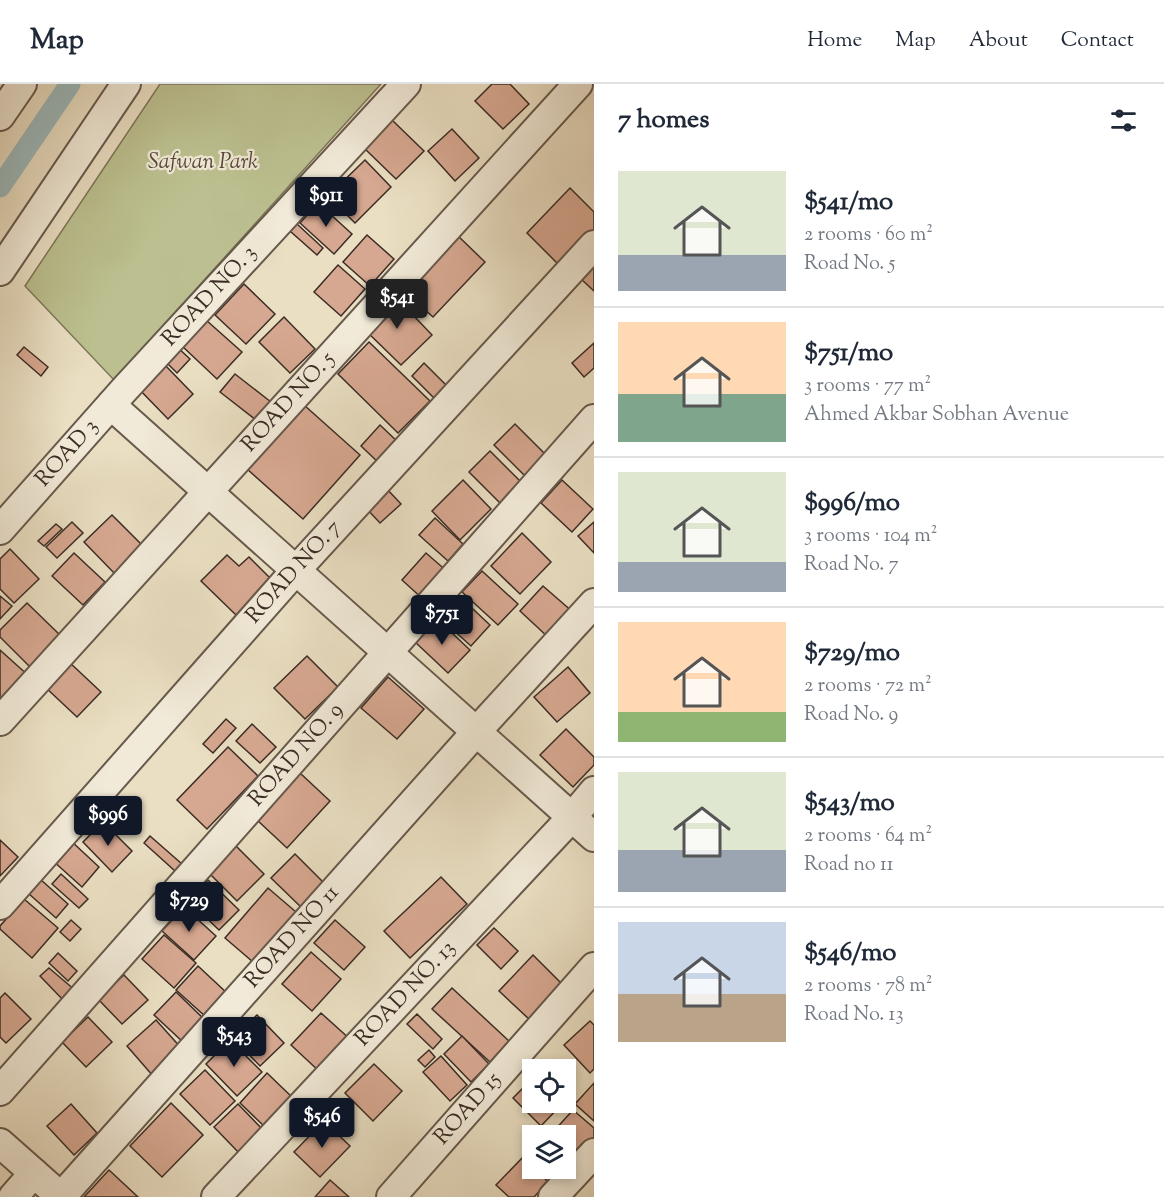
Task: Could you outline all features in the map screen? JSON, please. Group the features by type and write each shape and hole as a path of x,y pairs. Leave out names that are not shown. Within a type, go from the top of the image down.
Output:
{"street":[{"path":"0,116 22,84"},
{"path":"0,271 126,84"},
{"name":"ROAD NO. 3","path":"117,398 406,84"},
{"name":"ROAD NO. 5","path":"0,721 578,84"},
{"name":"ROAD NO. 7","path":"0,904 302,563 594,245"},
{"path":"117,398 483,725 586,806 594,837"},
{"name":"ROAD 3","path":"0,530 117,398"},
{"name":"ROAD NO. 9","path":"0,1092 594,419"},
{"name":"ROAD NO 11","path":"61,1197 594,603"},
{"name":"ROAD NO. 13","path":"216,1197 586,806"},
{"name":"ROAD 15","path":"391,1197 594,968"},
{"path":"0,1143 61,1197"},
{"path":"553,1197 594,1153"},
{"path":"13,1197 34,1173"}],"green space":[{"name":"Safwan Park","path":"160,84 381,84 114,380 25,286"}],"building":[{"path":"492,84 510,84 529,104 503,129 475,101"},
{"path":"392,120 424,151 396,179 364,148"},
{"path":"452,129 479,158 455,181 428,151"},
{"path":"365,160 391,187 355,223 328,196"},
{"path":"570,188 594,212 594,235 562,268 527,233"},
{"path":"318,203 352,234 334,254 300,223"},
{"path":"297,224 323,248 317,255 290,231"},
{"path":"456,234 485,262 433,317 403,290"},
{"path":"367,235 394,259 370,286 343,262"},
{"path":"338,265 365,289 341,316 314,292"},
{"path":"594,265 594,291 581,279"},
{"path":"244,284 275,314 246,344 215,315"},
{"path":"394,295 432,335 401,365 362,327"},
{"path":"284,317 315,349 290,373 259,342"},
{"path":"206,320 242,352 217,379 182,346"},
{"path":"369,342 430,401 398,433 338,374"},
{"path":"594,343 594,368 584,377 572,363"},
{"path":"175,345 190,359 177,373 162,358"},
{"path":"24,347 48,367 41,376 17,355"},
{"path":"163,363 193,394 168,419 137,387"},
{"path":"424,363 448,387 435,399 412,376"},
{"path":"235,374 271,402 256,420 220,392"},
{"path":"304,405 360,455 303,519 247,469"},
{"path":"515,424 547,456 526,477 494,445"},
{"path":"380,425 400,444 381,465 361,446"},
{"path":"490,451 522,483 501,504 469,472"},
{"path":"463,480 491,509 460,540 432,511"},
{"path":"562,480 593,509 572,532 541,503"},
{"path":"386,488 401,504 380,523 365,507"},
{"path":"112,515 143,546 115,574 84,542"},
{"path":"435,518 463,544 448,561 419,535"},
{"path":"72,522 83,533 57,558 46,547"},
{"path":"594,522 594,553 578,536"},
{"path":"56,524 62,529 44,546 38,541"},
{"path":"522,533 551,562 520,594 491,566"},
{"path":"10,549 39,579 14,603 0,589 0,559"},
{"path":"74,553 105,582 83,605 52,576"},
{"path":"426,553 449,573 425,601 402,580"},
{"path":"227,555 239,566 249,557 271,579 236,615 201,581"},
{"path":"482,571 518,604 498,625 462,592"},
{"path":"543,586 574,613 550,639 520,611"},
{"path":"0,596 12,606 0,619"},
{"path":"459,596 490,625 471,646 440,618"},
{"path":"27,603 60,635 30,667 0,637 0,630"},
{"path":"436,618 470,650 448,673 414,641"},
{"path":"0,650 30,677 0,710"},
{"path":"307,656 338,687 305,719 274,688"},
{"path":"68,661 101,692 77,717 44,686"},
{"path":"568,667 590,693 557,722 534,697"},
{"path":"388,677 424,709 397,739 361,708"},
{"path":"226,719 236,728 213,753 203,744"},
{"path":"252,724 276,747 260,763 236,741"},
{"path":"566,729 594,757 594,765 573,787 540,755"},
{"path":"228,747 258,776 207,829 177,800"},
{"path":"300,773 330,801 287,848 257,820"},
{"path":"103,822 132,851 112,872 83,842"},
{"path":"150,836 182,864 175,871 144,843"},
{"path":"0,840 18,857 0,876"},
{"path":"70,840 99,867 82,887 52,860"},
{"path":"236,846 264,874 237,901 209,873"},
{"path":"295,854 326,885 303,909 271,878"},
{"path":"61,874 88,899 79,908 52,884"},
{"path":"441,877 467,904 410,958 384,931"},
{"path":"40,879 68,904 56,918 28,893"},
{"path":"208,880 239,910 219,930 189,901"},
{"path":"268,888 296,912 253,962 225,938"},
{"path":"24,899 58,928 32,958 0,929 0,926"},
{"path":"184,907 216,936 194,960 162,931"},
{"path":"71,920 81,929 70,941 60,932"},
{"path":"335,920 365,947 344,970 314,943"},
{"path":"494,928 518,951 501,969 477,945"},
{"path":"164,935 196,963 174,988 142,959"},
{"path":"311,952 341,979 312,1011 282,984"},
{"path":"58,953 77,971 68,981 49,963"},
{"path":"533,955 563,985 530,1020 499,991"},
{"path":"198,966 228,994 206,1017 176,990"},
{"path":"49,968 76,991 65,1002 40,976"},
{"path":"124,975 148,1000 122,1024 98,999"},
{"path":"452,988 509,1041 490,1062 432,1009"},
{"path":"176,992 205,1020 184,1043 154,1015"},
{"path":"5,993 31,1019 6,1043 0,1037 0,998"},
{"path":"321,1013 351,1040 321,1073 291,1045"},
{"path":"417,1014 442,1039 433,1049 407,1024"},
{"path":"257,1015 284,1043 260,1066 233,1038"},
{"path":"88,1017 112,1042 86,1067 62,1042"},
{"path":"156,1020 183,1050 153,1076 127,1046"},
{"path":"590,1021 594,1025 594,1069 590,1073 564,1045"},
{"path":"462,1036 489,1064 471,1082 444,1054"},
{"path":"230,1040 262,1072 237,1096 206,1064"},
{"path":"429,1050 435,1057 425,1067 418,1060"},
{"path":"441,1056 467,1085 450,1101 423,1072"},
{"path":"374,1064 402,1091 373,1121 345,1093"},
{"path":"205,1070 235,1101 210,1125 180,1094"},
{"path":"267,1073 294,1099 266,1128 240,1103"},
{"path":"594,1083 594,1121 576,1103"},
{"path":"522,1089 522,1107 513,1098"},
{"path":"171,1103 203,1135 162,1177 130,1146"},
{"path":"71,1104 97,1133 74,1155 47,1126"},
{"path":"238,1104 265,1132 241,1155 214,1127"},
{"path":"528,1113 553,1113 542,1125"},
{"path":"570,1113 576,1113 594,1128 594,1141 579,1157 576,1154 576,1125 559,1125"},
{"path":"324,1121 350,1146 320,1177 294,1152"},
{"path":"522,1158 522,1179 545,1179 548,1182 534,1197 509,1197 496,1185"},
{"path":"109,1170 138,1197 84,1197"},
{"path":"330,1180 349,1197 315,1197"}],"waterway":[{"path":"0,187 70,84"}]}
